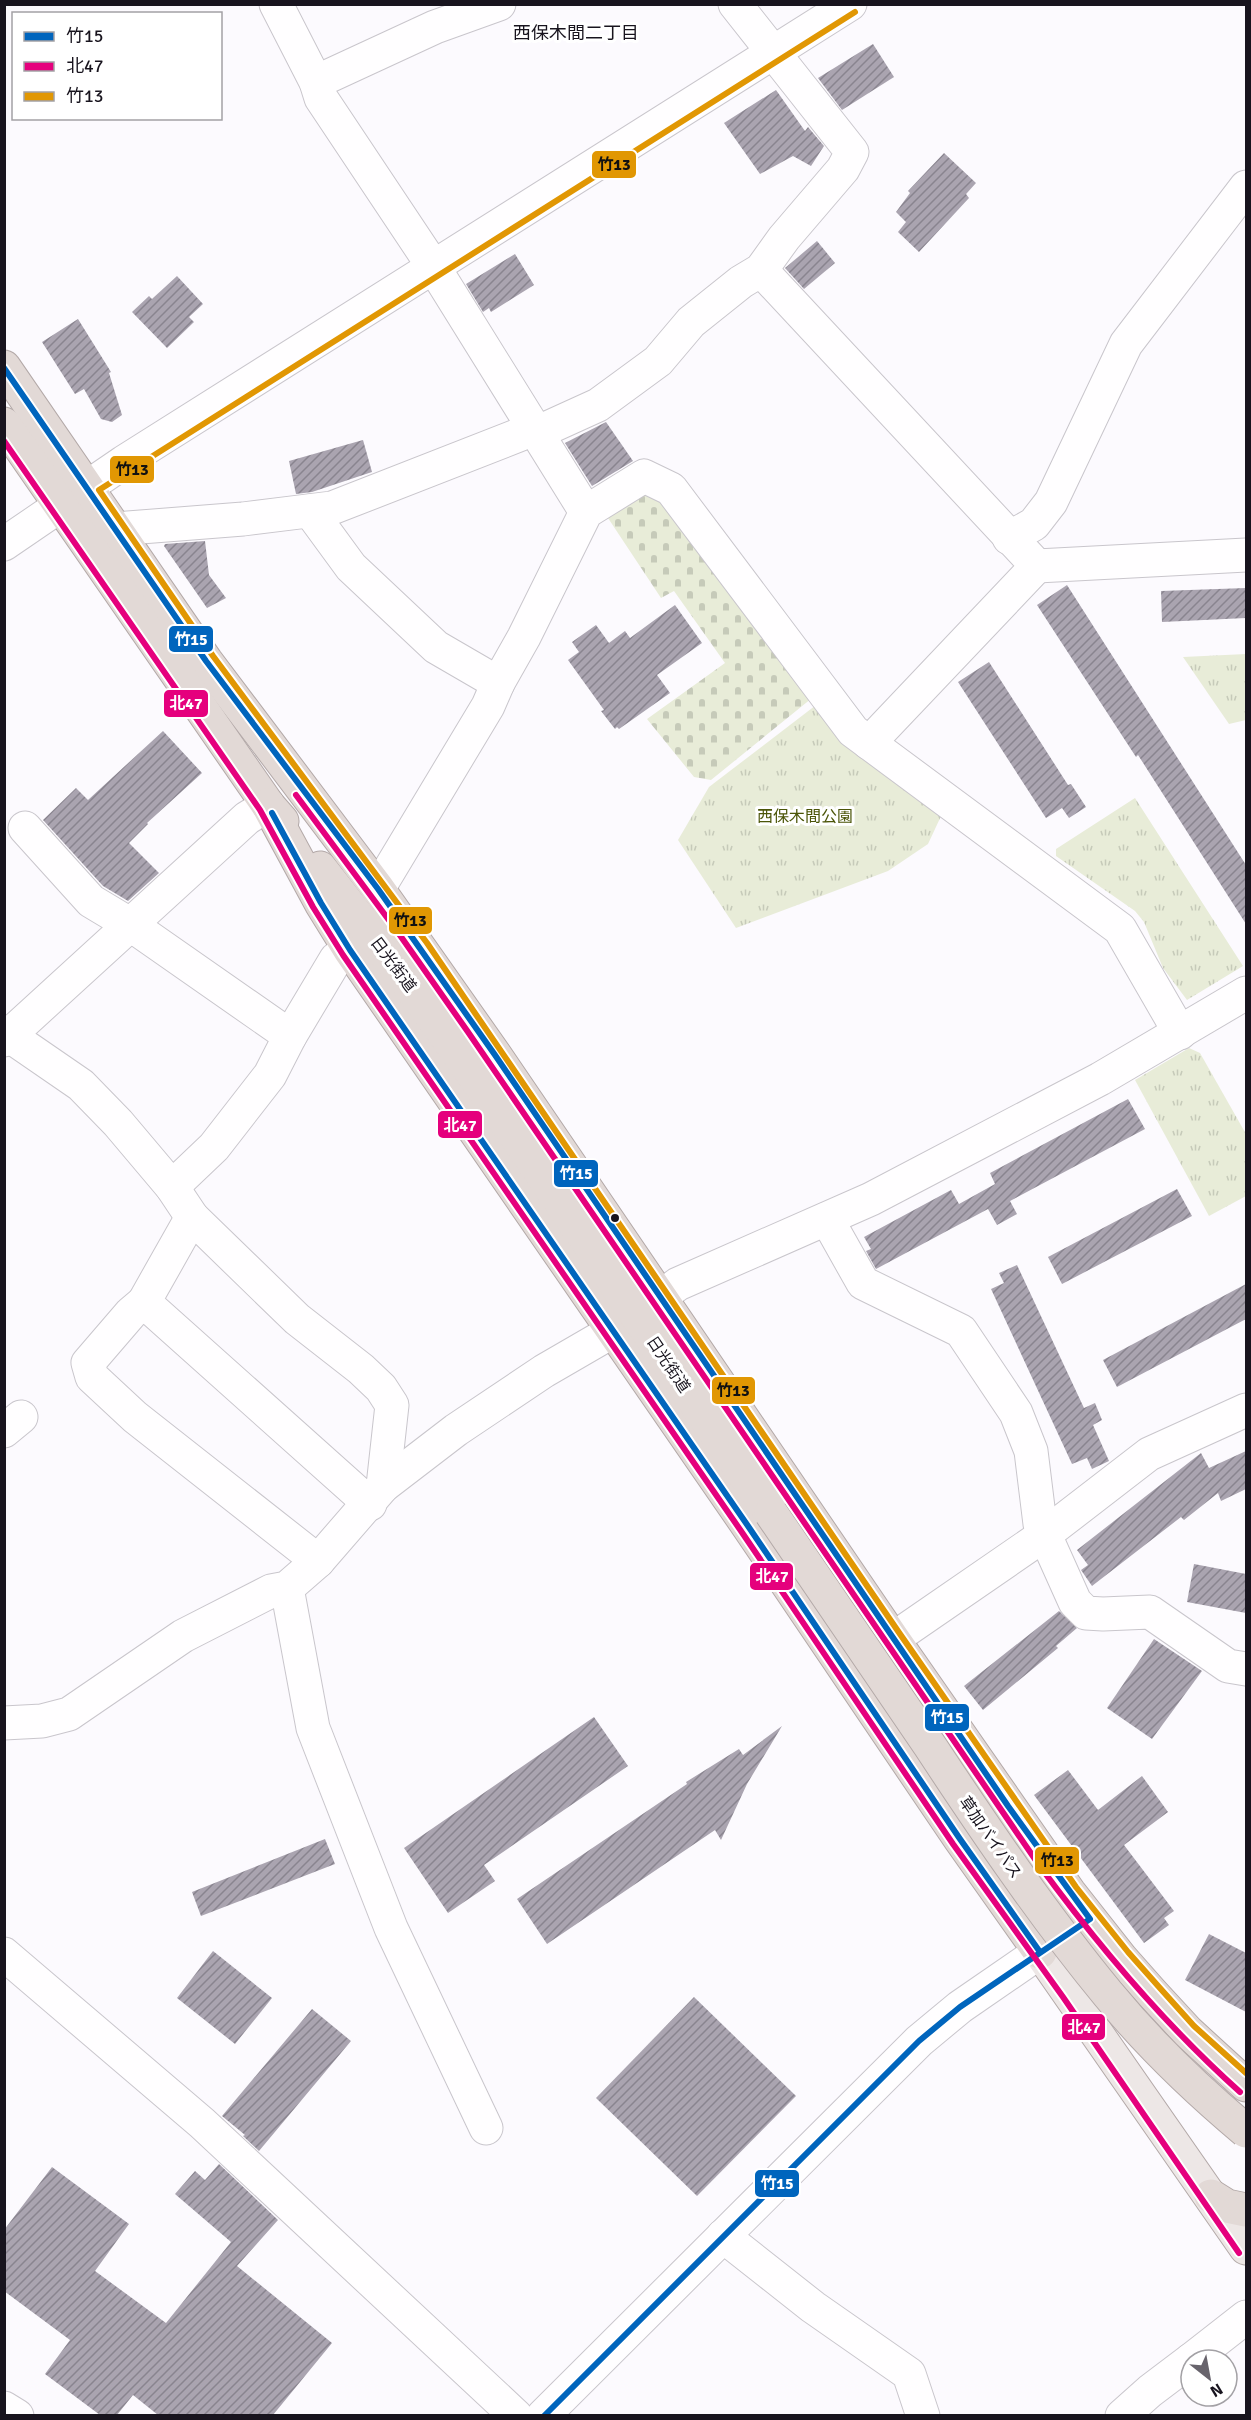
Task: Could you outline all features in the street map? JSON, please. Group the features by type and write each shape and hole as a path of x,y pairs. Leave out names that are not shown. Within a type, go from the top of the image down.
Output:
{"highway":[{"name":"日光街道","path":"4,367 206,661 378,889 495,1055 1008,1806 1121,1958 1188,2032 1243,2084"},
{"name":"日光街道","path":"4,424 268,805 403,974 771,1513"},
{"path":"268,805 321,903 350,950 960,1839 1040,1952"},
{"name":"草加バイパス","path":"771,1513 982,1824 1108,1995 1212,2103 1246,2132"},
{"path":"1212,2196 1227,2206 1246,2210"}],"main road":[{"path":"1040,1952 1246,2248"}],"street":[{"path":"276,4 316,82 321,98 433,266 586,512"},
{"path":"316,82 435,27 498,4"},
{"path":"115,528 243,519 332,508 524,433 543,430 598,405 658,361 691,322 741,282 761,270 843,169 852,152 788,74 774,52 735,4"},
{"path":"4,544 86,487 850,4"},
{"path":"1009,538 1034,524 1052,502 1126,344 1246,187"},
{"path":"761,270 1037,566"},
{"path":"378,889 488,706 586,512 644,476 671,489 853,730 1120,929 1180,1034"},
{"path":"310,511 351,567 436,647 498,683"},
{"path":"869,743 1037,566 1246,555"},
{"path":"268,805 247,818 6,1036 81,1085 118,1123 172,1187 192,1217 297,1319 361,1369 381,1388 392,1405 377,1495"},
{"path":"25,828 91,900 131,925 290,1036"},
{"path":"172,1187 201,1162 270,1075 290,1036 336,959 350,950"},
{"path":"659,1298 678,1284 881,1194 1100,1079 1180,1034 1246,993"},
{"path":"192,1217 144,1302 131,1313 88,1363 93,1377 135,1417 318,1561"},
{"path":"827,1219 863,1283 961,1331 1016,1413 1031,1450 1040,1524 1075,1602 1086,1613 1150,1612 1228,1666 1246,1669"},
{"path":"144,1302 377,1495"},
{"path":"4,1723 42,1721 69,1714 183,1636 271,1591 287,1587 318,1561 377,1495 456,1430 544,1371 613,1331"},
{"path":"893,1639 1044,1535 1149,1454 1246,1410"},
{"path":"287,1587 313,1728 391,1928 486,2128"},
{"path":"543,2415 933,2028 960,2007 1090,1919"},
{"path":"5,1956 202,2123 516,2415"},
{"path":"723,2236 813,2307 909,2374 923,2415"},
{"path":"1206,2348 1246,2317"},
{"path":"1122,2415 1179,2369"},
{"path":"4,2408 17,2415"}],"green space":[{"path":"640,492 667,498 817,694 711,780 694,777 647,719 725,663 674,591 661,598 606,515"},
{"path":"1246,654 1246,720 1229,724 1183,657"},
{"name":"西保木間公園","path":"820,702 942,814 928,844 888,871 736,928 678,840 709,787"},
{"path":"1135,798 1243,966 1187,1000 1163,968 1144,922 1135,911 1056,856 1056,849"},
{"path":"1189,1048 1200,1053 1246,1134 1246,1196 1209,1216 1135,1080"}],"building":[{"path":"873,44 894,77 842,110 818,78"},
{"path":"776,90 805,131 808,127 824,146 811,166 793,156 760,174 724,123"},
{"path":"944,153 976,183 966,194 969,198 919,252 898,232 906,222 896,212 910,193 908,191"},
{"path":"817,241 835,263 804,289 785,268"},
{"path":"515,254 534,285 491,312 489,308 483,312 466,284"},
{"path":"177,276 203,304 189,317 194,322 167,348 132,312 149,296 152,299"},
{"path":"78,319 111,372 109,373 122,415 112,422 101,419 84,389 75,394 42,342"},
{"path":"606,422 633,461 592,486 565,443"},
{"path":"363,440 372,472 312,492 296,494 289,461"},
{"path":"205,541 209,575 226,598 207,608 164,546 165,544"},
{"path":"1067,585 1246,865 1246,924 1138,755 1136,757 1037,605"},
{"path":"1246,588 1246,618 1162,622 1161,591"},
{"path":"675,605 702,643 657,675 670,693 619,729 617,727 615,729 568,660 579,652 572,642 596,625 609,643 625,631 630,638"},
{"path":"989,662 1068,785 1071,784 1086,807 1069,818 1062,808 1046,818 958,682"},
{"path":"163,731 202,773 147,823 129,843 159,873 128,901 103,886 43,820 76,788 88,800"},
{"path":"1128,1099 1145,1129 1010,1201 1017,1214 997,1225 988,1209 876,1269 866,1251 871,1249 864,1237 951,1190 959,1204 995,1184 990,1173"},
{"path":"1177,1189 1192,1216 1062,1284 1048,1257"},
{"path":"1017,1265 1084,1408 1095,1403 1102,1420 1093,1425 1109,1461 1092,1469 1087,1458 1072,1464 991,1289 1004,1283 999,1273"},
{"path":"1246,1284 1246,1319 1117,1387 1103,1360"},
{"path":"1246,1451 1246,1489 1221,1501 1218,1493 1184,1520 1181,1517 1092,1586 1081,1570 1088,1565 1077,1550 1201,1453 1209,1468"},
{"path":"1194,1564 1246,1574 1246,1613 1187,1602"},
{"path":"1059,1611 1077,1628 1056,1646 1058,1648 983,1710 964,1686"},
{"path":"1154,1639 1202,1671 1152,1739 1107,1708"},
{"path":"594,1717 628,1766 484,1865 495,1881 448,1913 404,1848"},
{"path":"782,1726 747,1784 721,1840 715,1830 547,1944 517,1899 687,1784 686,1782 739,1749 743,1755"},
{"path":"1068,1770 1098,1810 1142,1776 1168,1812 1124,1845 1174,1911 1164,1918 1169,1925 1144,1943 1034,1795"},
{"path":"325,1839 335,1864 201,1916 192,1892"},
{"path":"1209,1934 1246,1953 1246,2012 1185,1980"},
{"path":"213,1951 272,1998 235,2044 177,1998"},
{"path":"694,1997 796,2096 697,2196 596,2098"},
{"path":"312,2009 351,2041 259,2151 243,2136 245,2135 222,2116"},
{"path":"219,2164 278,2220 237,2266 332,2343 273,2415 158,2415 133,2395 117,2415 100,2415 45,2374 70,2340 4,2291 4,2230 52,2167 129,2224 95,2271 166,2323 231,2242 175,2194 195,2171 205,2180"}],"transit line":[{"name":"竹13","path":"855,12 99,490 213,656 427,943 1076,1887 1128,1952 1194,2026 1246,2073"},
{"name":"竹15","path":"4,368 206,661 378,889 495,1055 1008,1806 1090,1919 960,2007 919,2041 544,2416"},
{"name":"北47","path":"4,441 260,810 313,907 343,955 741,1531 953,1844 1063,1997 1239,2253"},
{"name":"北47","path":"296,795 397,931 468,1032 1039,1865 1085,1926 1134,1984 1185,2040 1240,2092"},
{"name":"竹15","path":"272,813 321,903 350,950 748,1526 960,1839 1040,1952"}],"district":[{"name":"西保木間二丁目","path":"576,33"}]}
